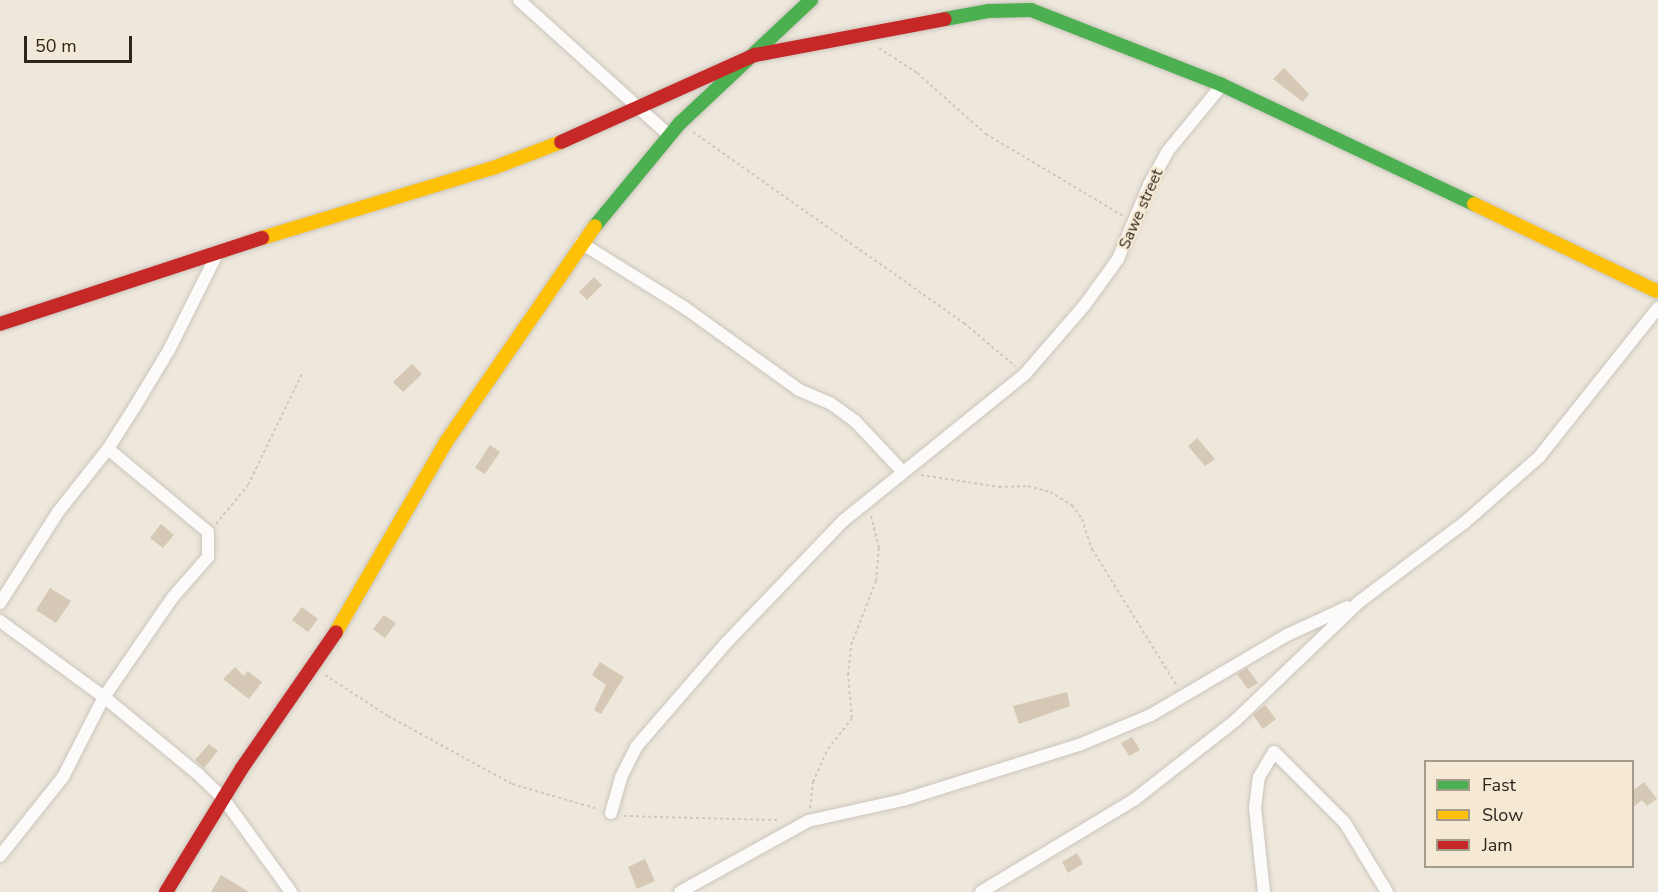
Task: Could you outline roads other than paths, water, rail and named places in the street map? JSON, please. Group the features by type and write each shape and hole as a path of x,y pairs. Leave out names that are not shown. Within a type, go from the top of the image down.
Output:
{"street":[{"path":"519,0 669,135"},
{"path":"165,892 223,798 314,668 356,603 446,442 581,243 680,123 755,56 812,0"},
{"path":"1017,0 1031,10 1222,85 1657,291"},
{"path":"0,324 494,168 639,108 755,56 989,11 1031,10"},
{"name":"Sawe street","path":"611,813 621,777 658,717 811,552 869,498 1024,374 1084,306 1118,259 1135,225 1149,184 1167,152 1222,85"},
{"path":"581,243 685,308 799,390 838,409 903,472"},
{"path":"0,603 58,512 108,449 169,350 217,254"},
{"path":"981,892 1087,831 1187,760 1236,720 1359,602 1464,523 1539,457 1658,308"},
{"path":"0,856 63,777 104,697 173,597 208,557 208,532 108,449"},
{"path":"680,892 808,821 903,800 1079,745 1151,715 1287,635 1359,602"},
{"path":"0,621 104,697 223,798 291,892"},
{"path":"1264,892 1255,808 1259,777 1274,752 1331,806 1385,889 1400,892"}]}
